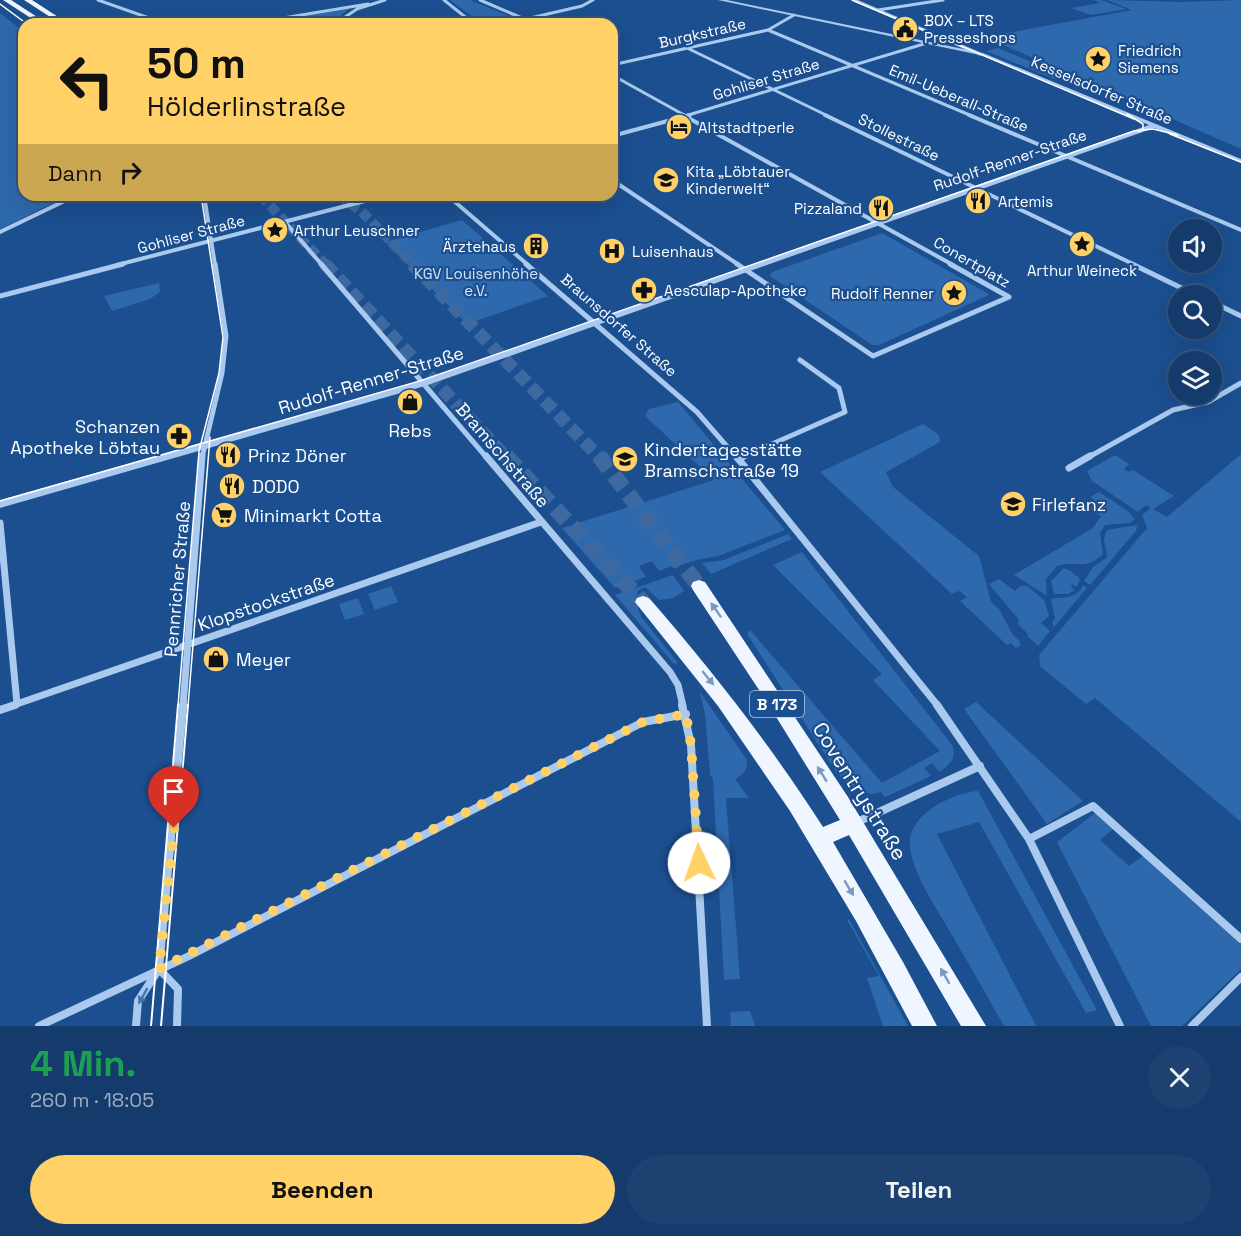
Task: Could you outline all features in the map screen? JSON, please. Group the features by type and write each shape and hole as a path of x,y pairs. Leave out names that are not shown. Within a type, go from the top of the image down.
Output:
{"main road":[{"path":"6,0 35,18"},
{"path":"27,0 56,18"},
{"name":"Coventrystraße","path":"699,586 746,655 853,824 974,1026"},
{"name":"B 173","path":"643,602 722,694 819,838 893,964 925,1026"},
{"path":"819,838 853,824"}],"street":[{"path":"98,0 149,18"},
{"path":"280,18 385,0"},
{"path":"444,0 466,18"},
{"path":"480,0 524,18"},
{"path":"530,18 582,6 593,0"},
{"path":"720,0 981,54"},
{"name":"Kesselsdorfer Straße","path":"854,0 1241,161"},
{"path":"877,10 943,0"},
{"path":"342,18 368,4"},
{"name":"Burgkstraße","path":"618,64 768,30 794,15"},
{"name":"Emil-Ueberall-Straße","path":"768,30 1241,230"},
{"name":"Gohliser Straße","path":"618,134 927,43"},
{"name":"Stollestraße","path":"687,48 1175,285"},
{"path":"618,78 877,223"},
{"name":"Rudolf-Renner-Straße","path":"877,223 1154,126"},
{"path":"618,184 745,270 877,223"},
{"path":"0,232 65,201"},
{"name":"Pennricher Straße","path":"135,1026 138,1001 159,969 189,644 204,446 222,373 226,346 205,201"},
{"name":"Gohliser Straße","path":"0,296 365,201"},
{"name":"Braunsdorfer Straße","path":"454,201 697,412 738,459 943,711 1029,838 1120,1026"},
{"name":"Bramschstraße","path":"285,222 670,672 678,685 686,714 695,798 707,1026"},
{"name":"Conertplatz","path":"745,270 873,356 1009,297 877,223"},
{"name":"Rudolf-Renner-Straße","path":"0,504 422,384 745,270"},
{"path":"1222,307 1241,316"},
{"path":"738,459 845,412 839,388 801,360"},
{"path":"1068,468 1173,410 1208,402 1241,383"},
{"name":"Klopstockstraße","path":"0,710 541,522"},
{"path":"0,523 17,704"},
{"path":"39,1026 159,969 643,722 686,714"},
{"path":"853,824 980,766"},
{"path":"1029,838 1093,806 1241,939"},
{"path":"159,969 178,989 177,1026"},
{"path":"1192,1026 1241,977"}],"green space":[{"path":"450,0 470,0 514,18 474,18"},
{"path":"1094,0 1101,0 1126,9 1091,15 1071,8 1100,3"},
{"path":"1107,0 1181,2 1241,0 1241,149 985,37 1132,10"},
{"path":"350,8 338,18 284,18 316,11"},
{"path":"0,13 18,27 18,201 58,201 0,229"},
{"path":"998,48 1065,76 1054,79 986,51"},
{"name":"KGV Louisenhöhe e.V.","path":"462,220 548,296 467,324 385,242"},
{"path":"882,233 989,295 879,345 872,345 770,276 772,272"},
{"path":"159,283 160,292 150,299 112,311 104,296"},
{"path":"678,402 785,530 718,556 672,568 671,566 659,571 652,561 639,566 646,577 615,588 562,528 714,480 645,416 649,409"},
{"path":"923,424 939,435 940,442 886,472 893,487 979,556 991,602 999,609 1013,635 1020,641 1020,646 1016,648 1011,643 1007,645 960,601 967,597 959,591 952,594 820,472"},
{"path":"1241,454 1241,822 1095,698 1086,704 1040,666 1039,655 1147,528 1142,515 1151,508 1146,505 1138,512 1092,481 1087,471 1115,455 1129,464 1124,469 1129,472 1133,470 1174,496 1153,509 1167,517"},
{"path":"1099,492 1129,512 1135,519 1130,523 1105,525 1100,533 1103,554 1086,564 1057,566 1046,579 1047,596 1014,575 1093,528 1101,516 1089,508 1098,503 1090,497"},
{"path":"1137,525 1136,531 1090,585 1084,581 1093,567 1107,557 1104,539 1107,530"},
{"path":"788,534 792,539 711,574 702,563 724,560"},
{"path":"802,552 952,745 953,758 939,772 932,763 924,768 931,776 885,797 881,792 873,794 861,792 850,786 837,773 747,634 750,630 882,783 940,751 873,680 882,674 773,565"},
{"path":"1064,568 1080,579 1077,587 1072,584 1071,587 1075,590 1068,594 1054,594 1051,581"},
{"path":"673,575 684,591 673,598 659,600 645,587 638,591 635,602 642,618 678,663 674,664 615,595"},
{"path":"999,579 1015,591 1020,586 1027,586 1044,600 1049,616 1041,623 1050,631 1038,646 1027,636 1028,634 1018,624 1019,620 989,584"},
{"path":"1083,585 1087,588 1054,627 1052,623 1055,618 1051,599 1073,595"},
{"path":"391,586 398,602 375,610 368,594"},
{"path":"358,598 364,614 345,620 339,604"},
{"path":"700,692 747,760 744,772 735,779 749,798 726,798 740,979 724,980 713,779 710,775 705,715"},
{"path":"976,702 1083,801 1047,824 964,709"},
{"path":"978,791 1097,1010 1086,1013 979,822 937,834 1036,1026 1004,1026 926,890 916,869 910,847 915,825 923,816 944,801"},
{"path":"1095,813 1113,829 1100,840 1129,866 1143,856 1241,945 1241,969 1182,1026 1151,1026 1057,842"},
{"path":"849,919 908,1026 883,1026 867,978 879,976 847,920"},
{"path":"750,1011 755,1026 728,1026 731,1025 730,1012"}],"tunnel":[{"path":"266,201 326,265"},
{"path":"347,201 361,211 414,265"},
{"path":"325,264 507,458"},
{"path":"412,264 600,458"},
{"path":"506,456 643,602"},
{"path":"599,456 699,586"}],"tram line":[{"path":"852,0 1134,119"},
{"path":"0,4 19,18"},
{"path":"1127,114 1143,124 1141,130"},
{"path":"1141,130 1153,129 1178,135"},
{"path":"210,441 420,381 1141,130"},
{"path":"1170,134 1241,162"},
{"path":"201,444 219,373 223,337 202,201"},
{"path":"210,437 210,441"},
{"path":"188,706 210,441"},
{"path":"201,444 210,441"},
{"path":"0,501 201,444"},
{"path":"178,706 201,444"},
{"path":"151,1026 178,705"},
{"path":"161,1026 188,705"}],"place":[{"name":"BOX – LTS Presseshops","path":"905,29"},
{"name":"Friedrich Siemens","path":"1098,59"},
{"name":"Altstadtperle","path":"679,127"},
{"name":"Kita „Löbtauer Kinderwelt“","path":"666,180"},
{"name":"Artemis","path":"978,201"},
{"name":"Pizzaland","path":"881,208"},
{"name":"Arthur Leuschner","path":"275,230"},
{"name":"Arthur Weineck","path":"1082,244"},
{"name":"Ärztehaus","path":"536,246"},
{"name":"Luisenhaus","path":"612,251"},
{"name":"Aesculap-Apotheke","path":"644,290"},
{"name":"Rudolf Renner","path":"954,293"},
{"name":"Rebs","path":"410,402"},
{"name":"Schanzen Apotheke Löbtau","path":"179,436"},
{"name":"Prinz Döner","path":"228,455"},
{"name":"Kindertagesstätte Bramschstraße 19","path":"625,459"},
{"name":"DODO","path":"232,486"},
{"name":"Firlefanz","path":"1013,504"},
{"name":"Minimarkt Cotta","path":"224,515"},
{"name":"Meyer","path":"216,659"}],"route":[{"path":"174,828 159,969 201,950 643,722 686,714 691,745 699,863"}]}
